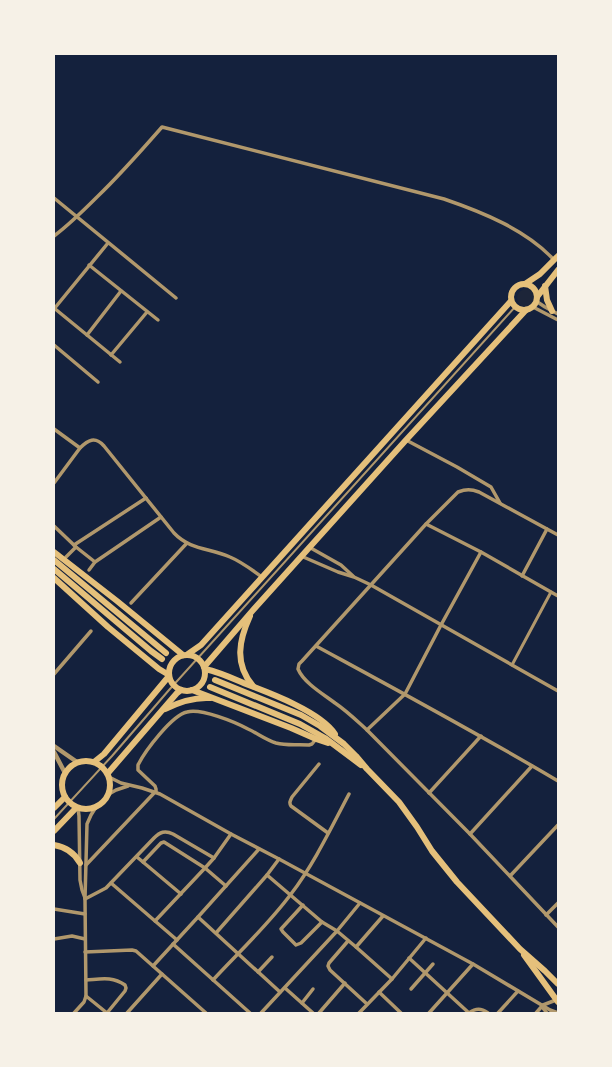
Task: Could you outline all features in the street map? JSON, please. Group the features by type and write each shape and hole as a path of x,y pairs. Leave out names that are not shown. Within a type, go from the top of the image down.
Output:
{"main road":[{"path":"526,310 519,309 511,301 511,294 513,290 540,274 556,258"},
{"path":"204,668 254,608 406,440 526,310 533,307 545,286 558,270"},
{"path":"525,284 535,290 537,299"},
{"path":"545,286 547,300 555,312"},
{"path":"54,552 185,655 195,656 198,658 204,668 205,673 199,686 192,690 181,690 173,685 169,675 170,667 173,661 176,658 185,655 201,645 511,301"},
{"path":"54,560 166,653"},
{"path":"54,569 162,659"},
{"path":"54,578 108,626 159,669 169,675"},
{"path":"254,608 244,630 240,650 244,673 254,687"},
{"path":"204,668 287,701 327,725 337,738"},
{"path":"94,762 104,754 169,675"},
{"path":"215,680 301,715 337,738 399,802 448,872 520,949 558,984"},
{"path":"210,687 291,719 308,728 367,769"},
{"path":"108,775 181,690"},
{"path":"192,690 332,744"},
{"path":"159,714 171,706 185,701 199,698 214,698"},
{"path":"77,762 94,762 102,767 108,775 110,786 109,794 104,802 96,807 87,809 77,808 69,803 62,789 65,773 77,762"},
{"path":"54,808 65,797"},
{"path":"54,831 77,808"},
{"path":"54,845 61,846 70,851 80,863"},
{"path":"520,949 533,969 557,1000"}],"street":[{"path":"54,236 67,227 125,170 162,127 463,205 517,230 556,258"},
{"path":"54,198 78,216 108,243 176,298"},
{"path":"108,243 54,308 120,362"},
{"path":"89,265 158,320"},
{"path":"87,335 121,291"},
{"path":"537,299 555,312"},
{"path":"533,307 558,320"},
{"path":"111,355 147,312"},
{"path":"54,345 98,382"},
{"path":"54,429 80,448"},
{"path":"54,481 80,448 88,441 97,440 101,442 178,537 187,543 233,558 262,577"},
{"path":"406,440 457,466 491,487 500,503"},
{"path":"558,535 472,489 465,489 458,492 426,524 299,664 298,669 300,674 323,696 336,703 367,730 470,834 558,927"},
{"path":"66,557 75,546 146,498"},
{"path":"89,570 95,562 161,517"},
{"path":"426,524 481,552 558,596"},
{"path":"54,526 95,562"},
{"path":"522,576 547,529"},
{"path":"131,603 187,543"},
{"path":"309,547 342,565 354,577"},
{"path":"367,730 405,694 440,625 481,552"},
{"path":"301,556 371,585 558,691"},
{"path":"512,665 550,592"},
{"path":"54,674 91,631"},
{"path":"316,646 481,736 558,781"},
{"path":"86,866 155,792 156,787 139,772 138,765 174,719 185,712 198,711 225,719 277,743 309,745 316,739"},
{"path":"430,793 481,736"},
{"path":"54,746 77,762"},
{"path":"54,752 65,773"},
{"path":"319,764 290,800 290,804 328,833"},
{"path":"470,834 532,766"},
{"path":"108,775 117,782 155,792 426,938 473,964 542,1006 558,1013"},
{"path":"109,794 120,788 129,786"},
{"path":"213,980 291,895 306,873 349,794"},
{"path":"74,1013 84,1002 86,996 85,899 88,824 96,807"},
{"path":"77,808 80,816 81,885 85,899"},
{"path":"510,876 558,825"},
{"path":"85,899 106,888 157,835 166,832 173,834 214,858"},
{"path":"155,921 214,858 231,834"},
{"path":"143,862 161,843 164,842 205,868 226,886"},
{"path":"153,966 259,849"},
{"path":"137,857 181,894"},
{"path":"216,933 267,875 279,859"},
{"path":"267,875 322,922 337,931 392,979"},
{"path":"111,883 177,940"},
{"path":"261,1013 337,931 360,903"},
{"path":"546,915 558,903"},
{"path":"303,905 281,930 296,945 301,943 322,922"},
{"path":"54,909 86,914"},
{"path":"356,947 383,916"},
{"path":"198,917 280,992"},
{"path":"54,939 72,936 85,939"},
{"path":"359,1013 392,979 426,938"},
{"path":"348,941 328,965 330,970 367,1004"},
{"path":"173,944 250,1013"},
{"path":"86,952 134,950 139,952 206,1013"},
{"path":"258,972 272,957"},
{"path":"409,958 469,1013 478,1009 488,1013"},
{"path":"411,989 433,964"},
{"path":"429,1013 473,964"},
{"path":"127,1013 162,974"},
{"path":"86,980 110,978 125,985 126,988 107,1013 86,996"},
{"path":"319,1013 345,983"},
{"path":"285,988 312,1013"},
{"path":"302,1003 314,989"},
{"path":"498,1013 518,991"},
{"path":"379,992 401,1013"},
{"path":"536,1013 542,1006 557,1000"},
{"path":"542,1006 547,1013"}],"lane":[{"path":"54,819 102,767 173,685 516,307"}],"shaded area":[{"path":"526,289 532,292 535,298 532,304 526,307 520,304 517,298 520,292"}]}
